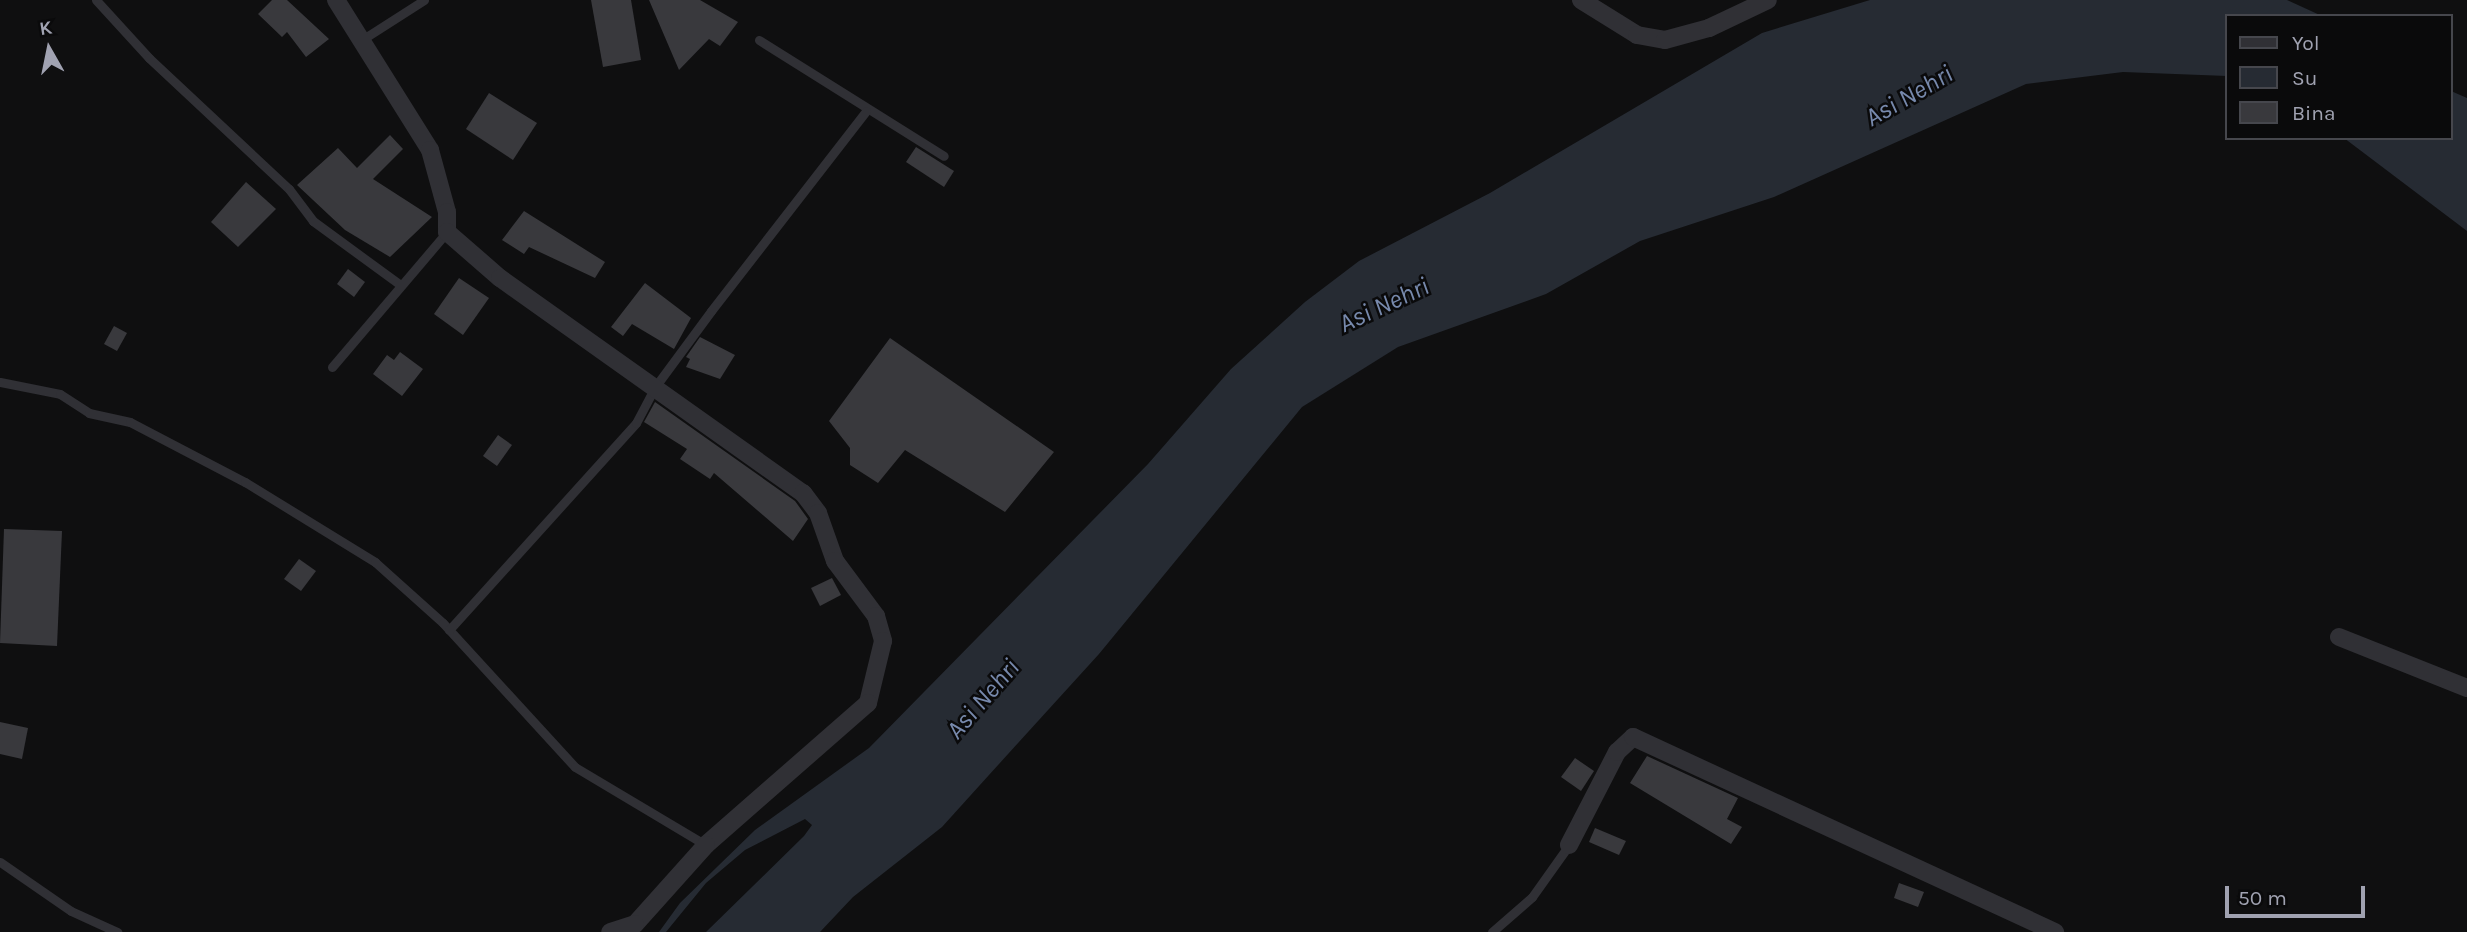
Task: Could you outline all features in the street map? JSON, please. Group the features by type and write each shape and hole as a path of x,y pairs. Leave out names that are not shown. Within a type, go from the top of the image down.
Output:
{"street":[{"path":"336,0 429,150 447,212 447,232 500,278 803,493 818,513 835,561 876,616 883,641 868,703 706,845 635,924 610,932"},
{"path":"1581,0 1637,35 1665,40 1709,28 1768,0"},
{"path":"2339,637 2467,688"},
{"path":"1569,845 1617,752 1633,737 2055,932"}],"lane":[{"path":"96,0 149,58 289,189 313,221 398,284"},
{"path":"360,41 424,0"},
{"path":"759,40 866,111 944,156"},
{"path":"449,630 636,423 655,387 866,111"},
{"path":"332,367 398,284 447,232"},
{"path":"0,382 60,394 89,413 130,422 245,482 375,562 449,630 575,767 706,845"},
{"path":"1492,932 1532,897 1569,845"},
{"path":"0,862 71,911 117,932"}],"water":[{"name":"Asi Nehri","path":"1870,0 2287,0 2318,14 2226,14 2226,76 2123,72 2026,84 1774,197 1640,241 1546,294 1398,347 1302,407 1099,654 942,827 853,897 820,932 706,932 804,836 812,825 805,819 745,850 706,883 666,932 659,932 680,903 755,830 869,748 1148,464 1231,369 1305,302 1359,261 1490,193 1762,33"},
{"path":"2453,92 2467,98 2467,231 2347,140 2453,140"}],"building":[{"path":"272,0 287,0 329,39 306,57 287,32 282,37 258,14"},
{"path":"591,0 631,0 641,60 603,67"},
{"path":"649,0 700,0 738,22 720,46 709,39 679,70"},
{"path":"489,93 537,123 513,160 466,129"},
{"path":"390,135 403,149 373,179 432,217 390,257 345,230 297,185 338,148 357,168"},
{"path":"916,147 954,171 944,187 906,162"},
{"path":"246,182 276,209 238,247 211,222"},
{"path":"524,211 605,262 595,278 529,247 524,254 502,240"},
{"path":"348,269 365,282 354,297 337,284"},
{"path":"459,278 489,298 463,335 434,314"},
{"path":"645,283 691,318 674,349 632,324 623,336 611,327"},
{"path":"114,326 127,333 117,351 104,344"},
{"path":"700,337 735,355 720,379 686,367 690,359 686,357"},
{"path":"890,338 1054,452 1005,512 905,450 878,483 850,465 850,448 829,421"},
{"path":"400,352 423,369 402,396 373,374 387,355 394,360"},
{"path":"655,402 795,501 808,519 793,541 714,473 710,479 680,459 687,449 644,422"},
{"path":"498,435 512,445 497,466 483,456"},
{"path":"4,529 62,531 57,646 0,643"},
{"path":"299,559 316,571 301,591 284,579"},
{"path":"832,578 841,595 820,606 811,588"},
{"path":"0,722 28,728 22,759 0,754"},
{"path":"1647,756 1738,798 1727,819 1742,827 1731,844 1630,783"},
{"path":"1575,758 1594,771 1581,791 1561,777"},
{"path":"1595,828 1626,841 1619,855 1589,842"},
{"path":"1899,883 1924,892 1918,907 1894,898"}]}
